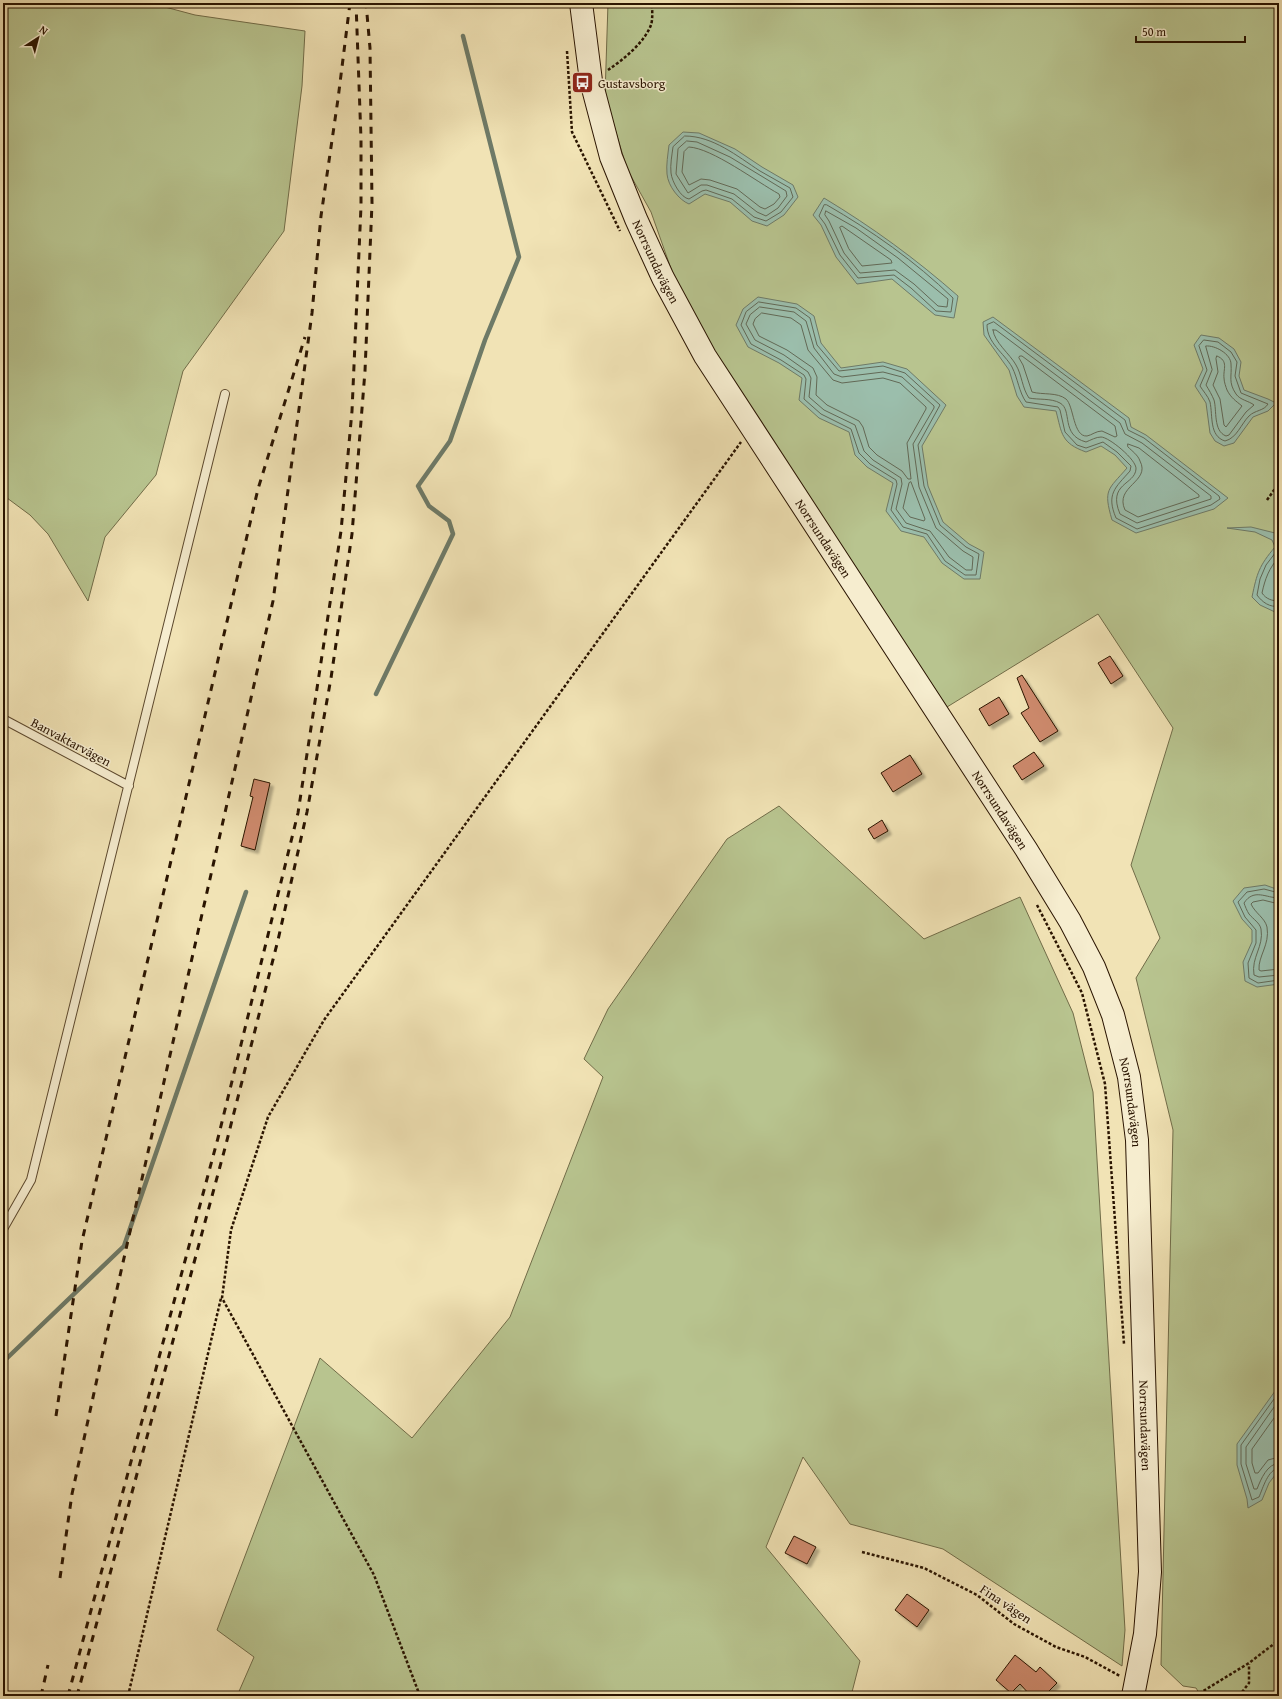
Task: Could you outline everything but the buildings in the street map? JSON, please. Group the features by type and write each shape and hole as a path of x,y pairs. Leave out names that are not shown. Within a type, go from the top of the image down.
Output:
{"street":[{"name":"Norrsundavägen","path":"582,3 591,81 611,157 639,226 663,278 706,356 744,440 1026,849 1070,921 1094,966 1113,1015 1129,1077 1137,1140 1150,1572 1145,1634 1128,1687"}],"lane":[{"path":"3,1229 31,1180 225,394"},
{"name":"Banvaktarvägen","path":"3,719 128,786"}],"path":[{"path":"591,81 620,62 643,38 652,24 652,3"},
{"path":"567,44 572,132 622,235"},
{"path":"128,1696 222,1298 231,1230 268,1117 324,1020 744,440"},
{"path":"1267,500 1279,483"},
{"path":"1034,898 1082,993 1105,1084 1124,1352"},
{"path":"222,1298 374,1575 420,1696"},
{"name":"Fina vägen","path":"862,1552 924,1568 977,1595 1014,1624 1049,1643 1085,1657 1128,1687"},
{"path":"1195,1696 1249,1663 1279,1640"},
{"path":"1239,1696 1249,1683 1249,1663"},
{"path":"1124,1671 1128,1687"}],"green space":[{"path":"3,3 150,3 195,15 305,31 302,86 284,231 183,371 156,475 105,537 88,601 48,534 30,515 3,495"},
{"path":"608,3 1279,3 1279,1696 1201,1696 1196,1688 1183,1686 1161,1665 1173,1130 1136,978 1160,938 1131,865 1173,728 1098,614 947,707 725,371 675,280 651,212 627,169 605,96"},
{"path":"779,806 924,939 1020,897 1073,1013 1093,1092 1125,1630 1122,1666 943,1549 850,1524 803,1457 766,1547 860,1661 851,1696 237,1696 254,1657 217,1630 320,1358 412,1438 510,1317 603,1077 584,1059 608,1009 727,839"}],"water":[{"path":"683,132 699,133 735,149 793,185 798,197 784,215 767,226 752,221 730,202 705,194 689,204 685,202 678,196 669,183 667,171 669,145"},
{"path":"824,198 893,244 958,296 954,318 935,315 892,279 857,284 836,257 821,225 813,215"},
{"path":"758,297 797,304 814,316 821,343 841,368 883,362 907,369 946,405 922,446 928,486 943,522 969,544 984,552 980,579 964,579 942,563 924,537 901,531 886,511 893,483 867,467 855,455 849,432 819,418 799,400 802,378 779,363 748,347 736,325 743,309"},
{"path":"993,317 1129,418 1131,427 1146,435 1228,498 1214,509 1136,533 1112,520 1108,502 1109,491 1115,481 1127,468 1115,455 1101,446 1086,452 1078,449 1067,441 1062,432 1056,411 1024,407 1017,396 1009,370 984,335 983,322"},
{"path":"1201,335 1219,338 1234,349 1241,362 1239,376 1244,390 1276,403 1268,411 1253,417 1234,443 1224,446 1215,441 1210,433 1206,403 1195,386 1203,369 1194,345"},
{"path":"1251,527 1279,534 1279,610 1275,612 1260,605 1252,597 1259,570 1265,559 1275,547 1272,540 1255,532 1227,528"},
{"path":"1265,885 1279,890 1279,984 1257,987 1245,981 1243,962 1252,942 1252,930 1242,919 1233,901 1244,888"},
{"path":"1279,1367 1279,1470 1269,1483 1262,1500 1248,1508 1247,1499 1237,1465 1237,1444 1278,1387 1276,1370"}],"waterway":[{"path":"376,694 453,534 449,521 429,506 418,486 450,441 485,340 519,257 463,36"},
{"path":"3,1362 124,1246 246,892"}],"railway":[{"path":"60,1578 72,1494 107,1333 273,601 312,313 321,216 350,3"},
{"path":"68,1696 218,1138 298,813 341,531 352,411 361,206 361,139 356,3"},
{"path":"77,1696 225,1148 278,940 307,812 331,678 352,534 365,371 372,203 370,48 366,3"},
{"path":"56,1416 82,1241 258,489 305,337"},
{"path":"41,1696 48,1665"}],"place":[{"name":"Gustavsborg","path":"583,83"}]}
